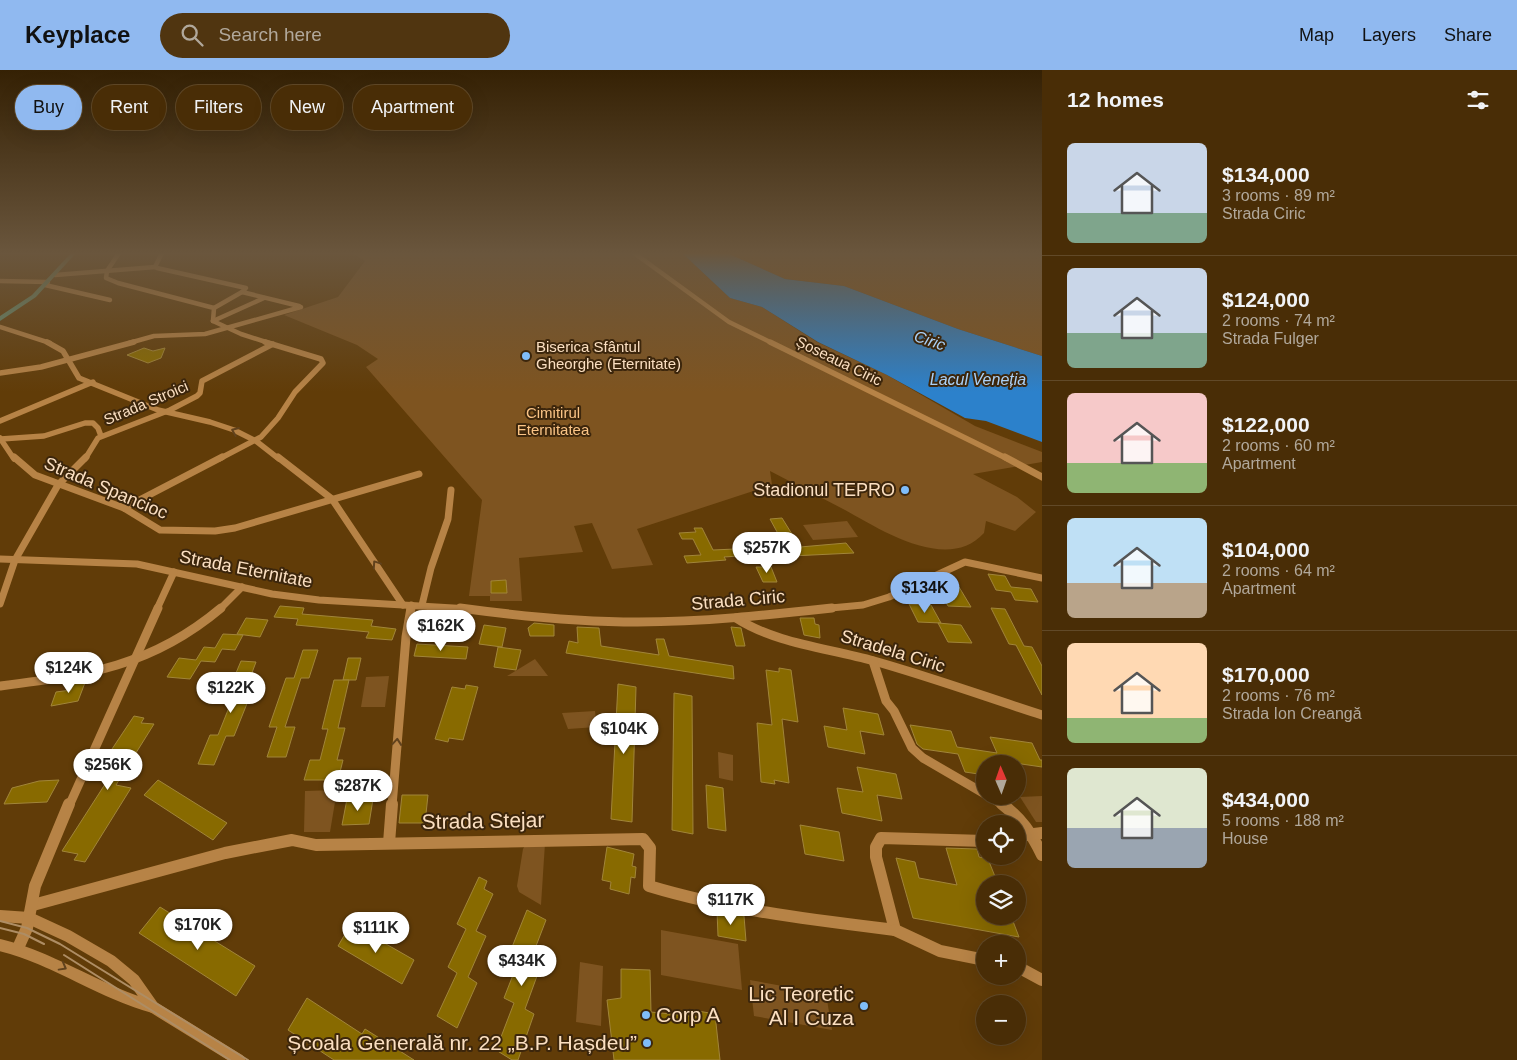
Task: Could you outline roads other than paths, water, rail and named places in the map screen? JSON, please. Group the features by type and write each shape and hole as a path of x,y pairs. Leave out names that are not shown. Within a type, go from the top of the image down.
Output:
{"main road":[{"path":"0,319 29,299"}],"street":[{"path":"180,299 214,308 229,299"},
{"path":"213,321 261,299"},
{"path":"0,373 26,370 68,360 154,336 205,334 301,307 269,299"},
{"name":"Șoseaua Ciric","path":"698,299 729,322 971,439 1042,477"},
{"path":"213,321 214,308"},
{"path":"124,508 256,441 270,429 292,396 324,361 226,328 213,321"},
{"path":"0,327 48,343 64,352 75,374 141,404 164,412 234,430 256,441 332,499 407,605 389,843"},
{"name":"Strada Stroici","path":"0,604 15,560 58,485 88,456 101,436 164,412 197,396 200,393 202,381 272,344"},
{"path":"0,421 93,382"},
{"path":"0,438 45,436 74,424 84,423 96,425 100,430 101,436"},
{"name":"Strada Spancioc","path":"0,438 12,456 35,475 124,508 160,530 215,531 256,523 419,474"},
{"path":"422,605 433,564 446,531 451,509 451,490"},
{"name":"Strada Eternitate","path":"0,561 123,562 296,598 451,607 515,616"},
{"name":"Strada Ciric","path":"515,616 638,622 736,618 851,606 875,602 965,562 1042,578"},
{"path":"18,948 30,918 35,886 52,845 174,572"},
{"path":"0,686 66,678 110,666 165,647 215,613 242,587"},
{"name":"Stradela Ciric","path":"736,618 745,624 782,636 873,661 1042,715"},
{"path":"873,661 886,702 894,712 912,748 923,758 976,789"},
{"path":"1005,805 1037,833 1042,855"},
{"path":"895,930 876,857 876,847 881,838 976,840"},
{"name":"Strada Stejar","path":"33,906 182,864 292,840 316,845 643,839 650,848 649,886 680,895 820,920 895,930 940,951 976,958"},
{"path":"0,916 30,918 68,936 112,961 134,980 153,1007"},
{"path":"0,945 18,948 53,961 103,989 142,1005 153,1007 239,1060"},
{"path":"1026,971 1042,980"}],"water":[{"name":"Lacul Veneția","path":"734,299 879,299 958,329 1042,356 1042,442 986,421 965,418 887,375 818,342 762,307"}],"tram line":[{"path":"0,921 27,928 60,944 248,1060"},
{"path":"0,928 24,934 44,944"},
{"path":"64,955 230,1060"}],"place":[{"name":"Biserica Sfântul Gheorghe (Eternitate)","path":"526,356"},
{"name":"Stadionul TEPRO","path":"905,490"},
{"name":"Lic Teoretic Al I Cuza","path":"864,1006"},
{"name":"Corp A","path":"646,1015"},
{"name":"Școala Generală nr. 22 „B.P. Hașdeu”","path":"647,1043"}],"water label":[{"name":"Ciric","path":"930,340"}],"park label":[{"name":"Cimitirul Eternitatea","path":"553,422"}]}
